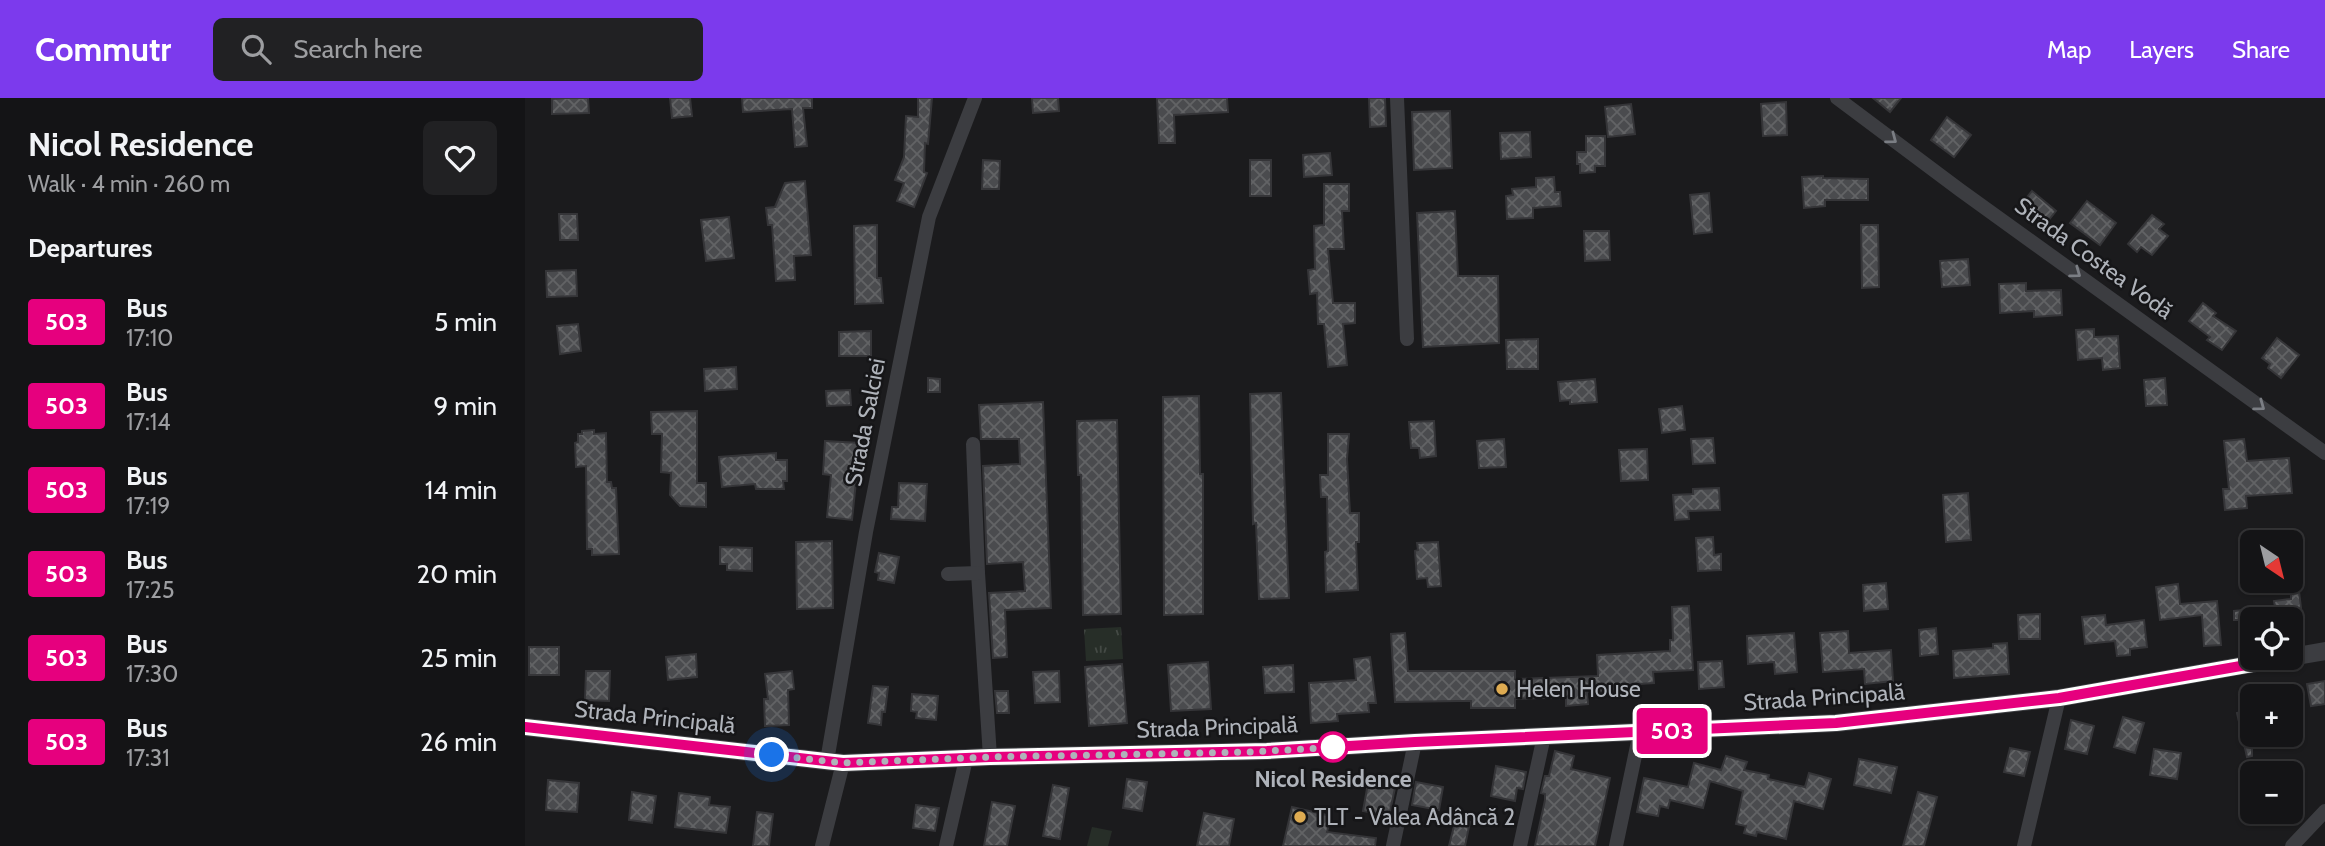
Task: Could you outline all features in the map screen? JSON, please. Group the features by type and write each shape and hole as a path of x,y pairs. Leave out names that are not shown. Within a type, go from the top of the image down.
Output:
{"street":[{"name":"Strada Salciei","path":"822,846 866,532 929,217 975,98"},
{"path":"1397,98 1407,339"},
{"name":"Strada Costea Vodă","path":"1837,98 2325,453"},
{"path":"973,444 990,757"},
{"path":"948,574 978,573"},
{"path":"2303,655 2325,651"},
{"name":"Strada Principală","path":"525,727 835,762 1255,752 1836,723 2059,698 2240,666"},
{"path":"2024,846 2059,698"},
{"path":"1616,846 1640,732"},
{"path":"1520,846 1543,736"},
{"path":"1393,846 1415,742"},
{"path":"946,846 966,759"},
{"path":"2292,846 2325,811"}],"green space":[{"path":"1121,627 1123,659 1086,661 1084,629"},
{"path":"1092,827 1112,831 1108,846 1087,846"}],"building":[{"path":"588,98 589,113 552,114 552,99"},
{"path":"670,98 690,98 692,116 672,118"},
{"path":"742,98 812,98 812,108 803,108 807,146 795,147 792,109 743,112"},
{"path":"918,98 932,98 928,144 925,143 924,172 927,173 914,207 897,201 904,183 895,180 904,157 906,116 918,117"},
{"path":"1032,98 1058,98 1059,111 1033,113"},
{"path":"1157,98 1227,98 1228,112 1174,115 1175,143 1159,143"},
{"path":"1369,98 1385,98 1386,126 1370,127"},
{"path":"1873,98 1901,98 1890,112"},
{"path":"1786,102 1787,135 1763,136 1761,104"},
{"path":"1631,104 1635,134 1608,137 1605,107"},
{"path":"1450,111 1452,168 1414,170 1412,112"},
{"path":"1947,117 1971,135 1954,157 1931,140"},
{"path":"1530,132 1531,157 1501,159 1500,133"},
{"path":"1586,136 1605,136 1605,166 1595,166 1595,172 1580,173 1577,152 1586,152"},
{"path":"1330,153 1332,175 1304,177 1303,155"},
{"path":"983,160 1000,161 999,189 982,189"},
{"path":"1250,160 1271,160 1271,196 1250,196"},
{"path":"1554,177 1555,192 1560,192 1561,206 1533,208 1533,218 1507,219 1506,196 1513,195 1512,189 1536,187 1536,178"},
{"path":"1802,177 1868,179 1868,200 1825,200 1825,206 1804,208"},
{"path":"805,181 811,255 794,256 795,280 776,281 772,225 768,225 766,208 775,207 785,183"},
{"path":"1324,184 1349,184 1349,211 1342,211 1344,249 1328,249 1333,303 1355,303 1355,323 1343,324 1347,365 1328,367 1324,324 1318,324 1317,293 1310,294 1308,270 1315,269 1314,226 1324,225"},
{"path":"2032,191 2056,211 2044,226 2020,206"},
{"path":"1709,193 1712,232 1694,234 1690,195"},
{"path":"2087,201 2116,223 2100,245 2070,223"},
{"path":"1455,211 1458,276 1498,276 1499,343 1423,347 1417,213"},
{"path":"559,214 577,214 578,240 560,240"},
{"path":"2152,215 2164,224 2159,229 2168,236 2152,255 2141,247 2137,252 2128,244"},
{"path":"729,217 734,258 706,261 701,220"},
{"path":"877,225 877,278 881,278 883,303 855,304 854,226"},
{"path":"1861,225 1878,225 1879,287 1862,288"},
{"path":"1584,231 1609,231 1610,260 1585,261"},
{"path":"1968,259 1970,285 1942,287 1940,261"},
{"path":"576,270 577,296 547,297 546,271"},
{"path":"2026,283 2026,291 2061,290 2062,315 2034,317 2034,311 2000,313 1999,284"},
{"path":"2203,303 2216,313 2213,316 2236,331 2222,350 2207,340 2210,337 2189,321"},
{"path":"578,324 581,351 560,354 557,326"},
{"path":"2094,329 2094,337 2118,336 2120,368 2103,370 2102,358 2078,360 2076,330"},
{"path":"871,331 871,356 839,356 839,332"},
{"path":"2277,338 2299,355 2281,378 2268,368 2270,364 2262,358"},
{"path":"1538,339 1538,369 1507,369 1506,340"},
{"path":"736,367 737,389 705,391 704,369"},
{"path":"928,378 940,379 940,392 928,392"},
{"path":"2165,378 2167,405 2146,406 2144,380"},
{"path":"1595,379 1597,402 1570,404 1570,400 1560,401 1558,382"},
{"path":"850,390 851,405 827,406 826,391"},
{"path":"1281,393 1289,598 1259,599 1256,523 1253,524 1250,394"},
{"path":"1199,396 1200,474 1203,474 1203,614 1164,615 1163,397"},
{"path":"1043,402 1051,608 1005,610 1007,657 993,658 989,593 1025,591 1023,562 987,564 983,466 1020,464 1019,439 981,439 979,405"},
{"path":"1682,406 1685,430 1662,433 1659,409"},
{"path":"697,411 697,483 706,483 706,507 680,506 670,495 671,473 661,472 662,434 652,434 651,412"},
{"path":"1117,420 1121,614 1083,615 1081,475 1078,475 1077,421"},
{"path":"1434,421 1436,456 1420,458 1419,448 1411,448 1409,422"},
{"path":"594,430 594,434 606,433 607,482 611,482 612,488 616,488 619,554 592,555 592,549 587,549 586,466 576,467 575,443 582,431"},
{"path":"1328,434 1349,434 1347,459 1350,513 1359,513 1359,542 1356,542 1358,590 1326,592 1327,497 1321,497 1320,475 1328,475"},
{"path":"1713,438 1715,463 1693,464 1691,439"},
{"path":"1504,439 1506,467 1479,468 1477,441"},
{"path":"2244,439 2247,461 2289,458 2292,493 2246,496 2247,508 2225,510 2223,489 2229,489 2224,441"},
{"path":"825,441 860,443 852,520 827,517 831,475 823,474"},
{"path":"1647,449 1648,480 1621,481 1619,450"},
{"path":"776,453 776,460 787,460 787,481 783,481 784,489 756,489 755,484 722,487 719,457"},
{"path":"899,483 927,484 925,521 891,519 892,507 898,507"},
{"path":"1719,488 1720,510 1688,511 1689,519 1675,520 1673,495 1693,494 1693,489"},
{"path":"1968,493 1971,540 1946,542 1943,495"},
{"path":"1713,537 1714,555 1721,554 1721,570 1698,571 1696,538"},
{"path":"832,541 833,608 797,609 796,542"},
{"path":"1438,542 1441,586 1428,587 1427,578 1417,579 1415,551 1418,550 1417,543"},
{"path":"720,547 752,548 752,571 727,570 727,564 720,564"},
{"path":"879,553 899,557 894,583 878,580 879,573 875,572"},
{"path":"1886,583 1888,609 1864,611 1863,585"},
{"path":"2178,584 2180,604 2217,601 2221,645 2204,646 2202,615 2160,620 2156,587"},
{"path":"2291,593 2299,593 2301,607 2275,607 2274,601 2291,599"},
{"path":"1689,606 1693,670 1653,672 1654,683 1622,685 1622,691 1587,692 1588,704 1566,706 1566,697 1515,699 1515,708 1471,708 1471,701 1395,702 1391,634 1405,633 1408,671 1515,671 1515,679 1598,676 1597,655 1670,651 1670,640 1673,640 1672,607"},
{"path":"2240,610 2240,620 2234,620 2234,611"},
{"path":"2040,614 2040,639 2019,639 2018,615"},
{"path":"2105,615 2106,625 2144,620 2147,647 2130,649 2130,655 2117,656 2115,641 2085,644 2082,617"},
{"path":"1936,628 1938,654 1920,656 1919,630"},
{"path":"1848,631 1849,653 1891,650 1893,681 1865,684 1864,669 1823,672 1820,633"},
{"path":"1794,633 1797,672 1775,674 1774,662 1748,664 1747,636"},
{"path":"2007,643 2009,674 1954,678 1953,651 1993,648 1993,644"},
{"path":"529,647 559,647 559,675 529,675"},
{"path":"696,654 697,677 668,680 666,657"},
{"path":"1370,657 1376,703 1368,703 1369,712 1337,714 1338,721 1311,723 1309,683 1356,680 1354,659"},
{"path":"1722,661 1724,687 1699,689 1698,662"},
{"path":"1208,662 1211,709 1171,711 1168,665"},
{"path":"1122,664 1127,723 1089,726 1085,667"},
{"path":"1293,665 1294,692 1265,693 1263,667"},
{"path":"586,671 610,671 609,701 585,700"},
{"path":"792,671 794,689 788,690 789,725 765,726 764,699 768,699 765,674"},
{"path":"1059,671 1060,702 1035,703 1033,672"},
{"path":"2325,681 2325,704 2311,706 2307,684"},
{"path":"873,686 888,687 881,725 868,723"},
{"path":"995,691 1008,691 1009,713 997,713"},
{"path":"912,694 938,696 936,720 916,718 917,712 911,711"},
{"path":"2123,717 2144,723 2135,753 2114,747"},
{"path":"2071,720 2094,726 2087,754 2065,749"},
{"path":"2245,747 2252,747 2252,756 2247,757"},
{"path":"2010,748 2030,752 2024,776 2004,772"},
{"path":"2154,749 2181,753 2177,779 2150,775"},
{"path":"1555,751 1574,756 1571,769 1610,778 1595,846 1535,846 1545,800 1545,794 1541,793 1545,776 1549,776"},
{"path":"1726,756 1747,762 1744,770 1769,775 1768,779 1805,787 1809,773 1831,779 1823,809 1794,801 1786,839 1757,832 1756,836 1744,833 1746,826 1736,824 1743,791 1710,781 1703,808 1670,800 1668,808 1660,806 1658,816 1637,812 1644,778 1688,787 1694,763 1721,770"},
{"path":"1859,759 1897,767 1891,793 1854,785"},
{"path":"1496,766 1526,772 1523,789 1517,788 1515,801 1491,796"},
{"path":"1127,779 1147,782 1142,811 1123,808"},
{"path":"548,780 579,783 577,812 546,810"},
{"path":"1416,782 1443,787 1439,810 1412,805"},
{"path":"1368,783 1395,788 1389,816 1363,811"},
{"path":"1053,785 1069,788 1060,839 1043,836"},
{"path":"632,792 656,796 652,823 629,820"},
{"path":"1918,792 1937,797 1924,846 1903,846"},
{"path":"679,793 710,797 709,805 730,807 726,833 675,827"},
{"path":"992,802 1015,806 1007,846 984,846"},
{"path":"916,805 939,808 935,831 913,828"},
{"path":"1292,807 1331,816 1327,832 1376,838 1375,846 1283,846"},
{"path":"757,812 773,814 769,846 753,846"},
{"path":"1204,813 1234,819 1229,846 1197,846"},
{"path":"1456,818 1470,822 1465,846 1449,846"}],"bus line":[{"name":"503","path":"525,727 843,763 1267,751 1836,723 2059,698 2240,666"}],"place":[{"name":"Helen House","path":"1502,689"},
{"name":"Nicol Residence","path":"1333,747"},
{"name":"TLT - Valea Adâncă 2","path":"1300,817"}],"route":[{"path":"772,755 843,763 1341,747 1333,747"}]}
